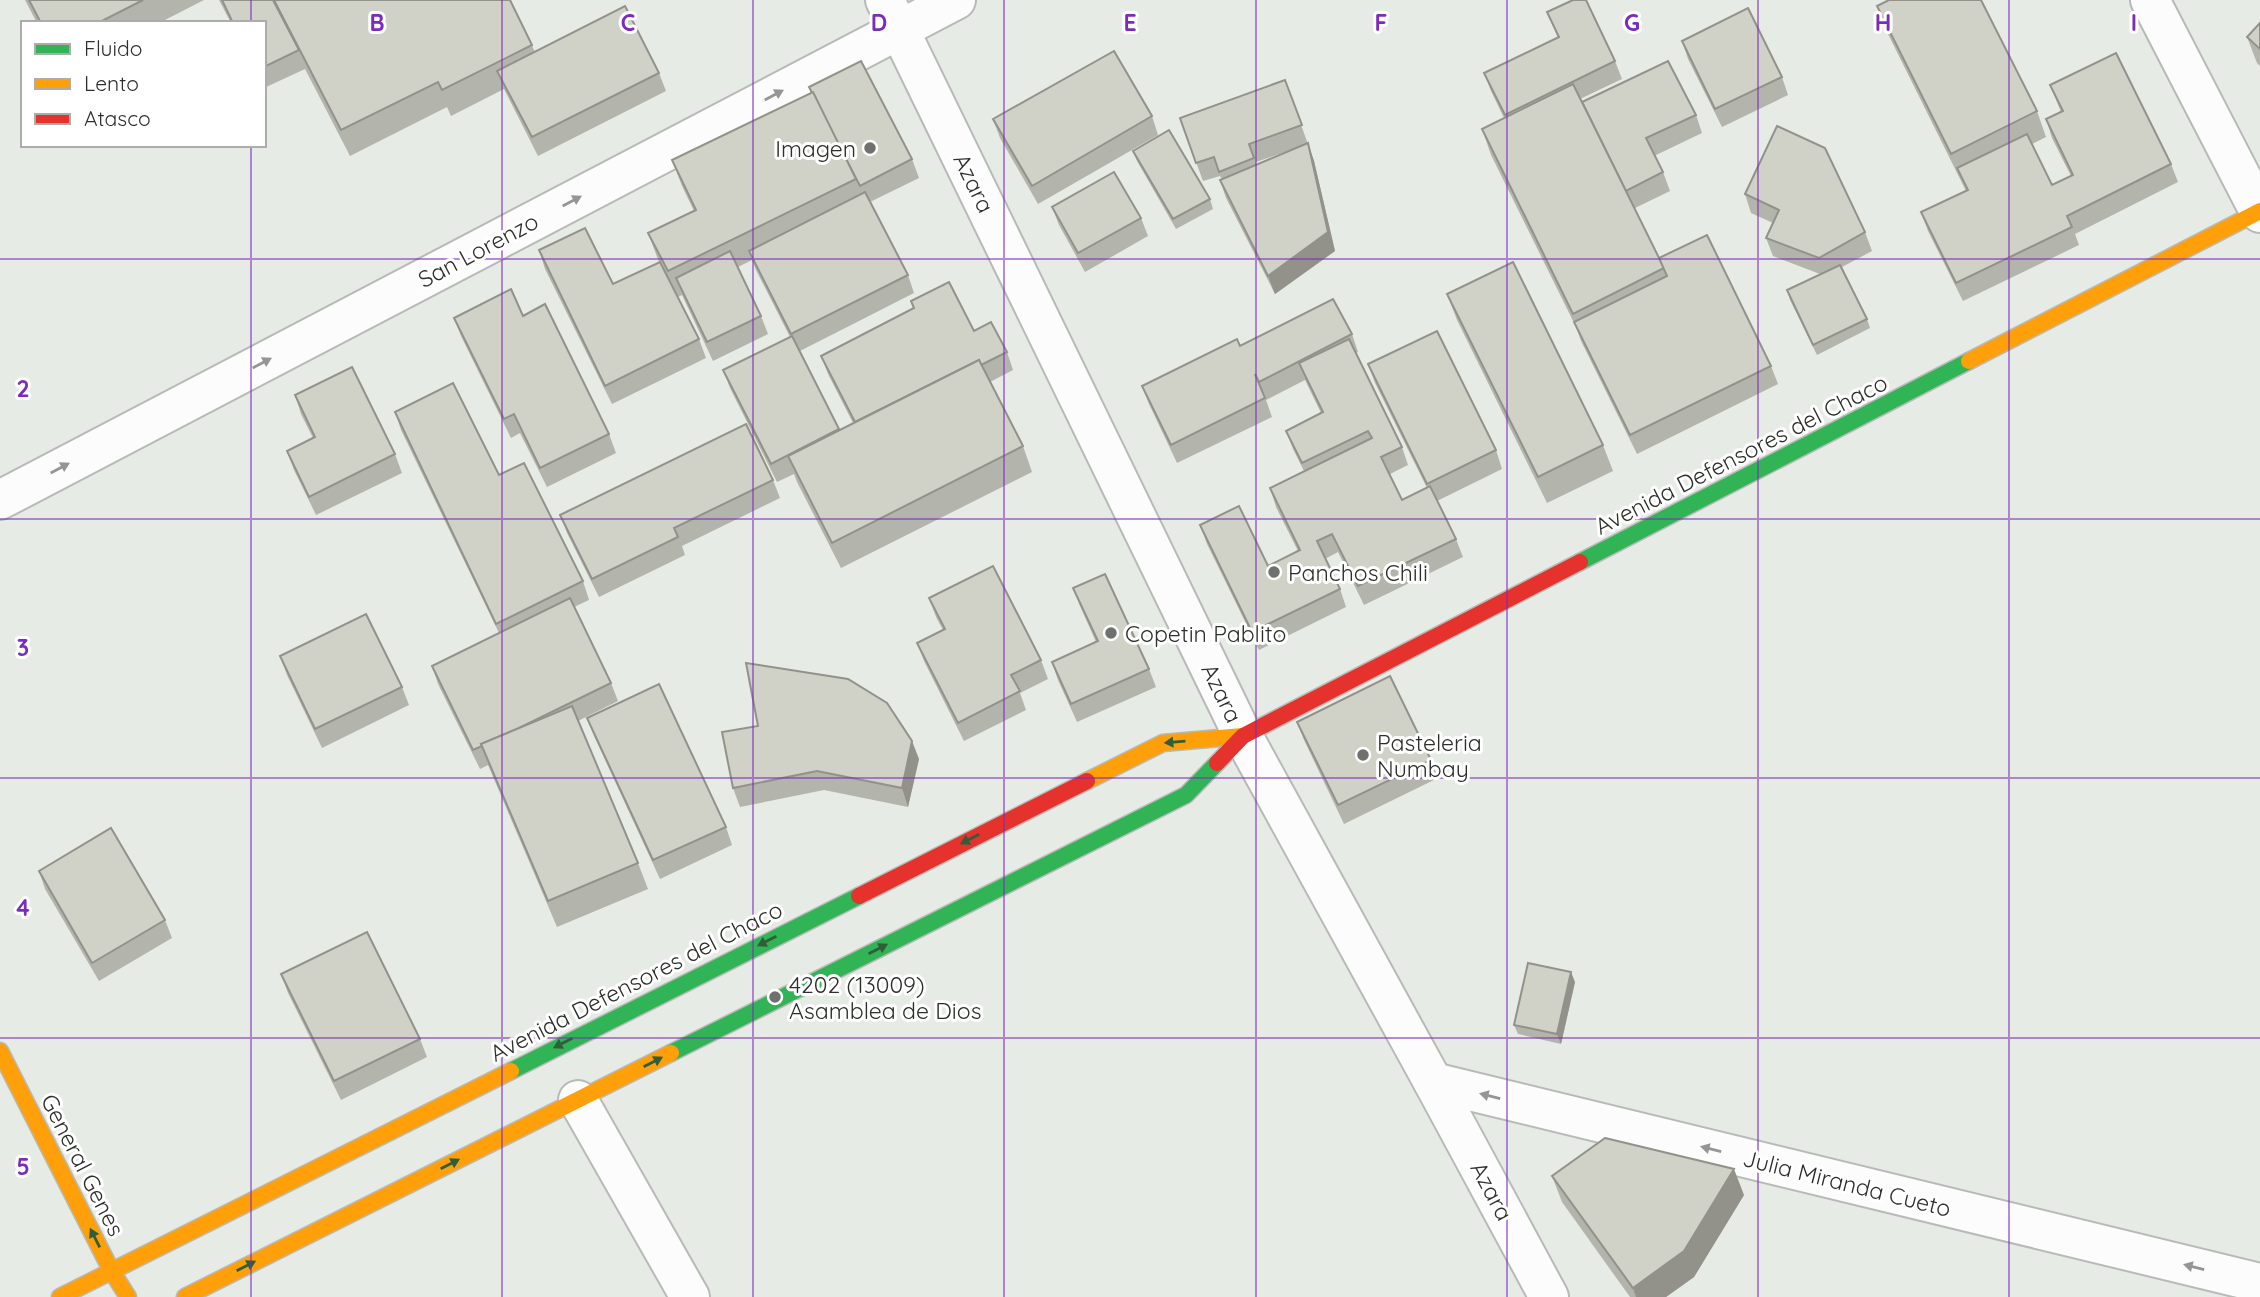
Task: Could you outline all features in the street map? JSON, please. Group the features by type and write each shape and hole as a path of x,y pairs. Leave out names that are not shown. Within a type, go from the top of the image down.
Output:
{"street":[{"name":"San Lorenzo","path":"0,500 892,15 956,0"},
{"path":"2150,0 2260,212"},
{"name":"Azara","path":"892,15 1243,736 1549,1297"},
{"name":"Avenida Defensores del Chaco","path":"185,1297 1186,795 1243,736 2260,212"},
{"name":"Avenida Defensores del Chaco","path":"60,1297 1163,743 1243,736"},
{"name":"General Genes","path":"0,1051 111,1270 128,1297"},
{"name":"Julia Miranda Cueto","path":"1433,1082 2260,1283"},
{"path":"578,1100 690,1297"}],"building":[{"path":"29,0 143,0 102,21 40,21"},
{"path":"222,0 273,0 299,50 266,66 266,21 232,21"},
{"path":"274,0 510,0 532,45 442,90 438,82 341,130"},
{"path":"1573,0 1586,0 1615,61 1505,115 1484,73 1559,37 1547,12"},
{"path":"1889,0 1981,0 2037,111 1951,154 1877,6"},
{"path":"625,6 659,73 532,137 497,71"},
{"path":"1748,8 1782,77 1715,109 1682,41"},
{"path":"2260,23 2260,49 2247,37"},
{"path":"1114,51 1152,116 1032,186 993,119"},
{"path":"2116,53 2171,164 2067,216 2072,227 1956,283 1921,212 1968,190 1957,168 2027,134 2052,185 2073,175 2046,119 2063,111 2050,85"},
{"name":"Imagen","path":"861,61 912,159 860,186 809,87"},
{"path":"1668,61 1696,115 1646,138 1663,172 1626,191 1582,102"},
{"path":"1285,80 1302,125 1249,144 1254,158 1219,172 1214,157 1196,163 1180,118"},
{"path":"1573,84 1664,268 1573,314 1482,129"},
{"path":"813,92 856,179 668,271 648,233 696,210 672,160"},
{"path":"1777,126 1825,148 1865,232 1819,258 1766,238 1779,210 1745,194"},
{"path":"1169,130 1210,199 1173,219 1133,151"},
{"path":"1308,143 1328,232 1268,276 1220,180"},
{"path":"1114,172 1141,218 1078,253 1052,207"},
{"path":"865,192 908,275 791,334 749,251"},
{"path":"585,228 613,284 660,262 699,339 605,386 539,250"},
{"path":"1707,235 1771,366 1630,435 1574,322 1667,276 1659,258"},
{"path":"730,251 761,316 707,342 676,278"},
{"path":"1513,262 1603,445 1538,477 1447,294"},
{"path":"1840,265 1867,319 1813,345 1787,290"},
{"path":"949,282 974,331 991,322 1007,352 981,365 979,360 855,422 821,356 914,308 911,301"},
{"path":"511,289 523,316 545,304 609,434 540,468 514,414 504,419 454,318"},
{"path":"1333,299 1352,334 1259,382 1255,374 1265,398 1171,445 1142,386 1237,339 1240,346"},
{"path":"1437,331 1496,450 1427,484 1368,364"},
{"path":"792,336 839,429 771,464 723,370"},
{"path":"1349,339 1402,447 1381,457 1402,500 1430,486 1456,539 1358,586 1332,534 1317,541 1340,589 1252,632 1200,525 1239,506 1268,566 1300,550 1270,488 1372,438 1368,431 1302,463 1286,431 1323,412 1299,363"},
{"path":"979,360 1023,446 832,543 788,456"},
{"path":"352,367 395,454 309,497 287,451 315,437 295,395"},
{"path":"453,383 499,475 524,463 583,581 496,624 395,412"},
{"path":"746,424 773,480 674,528 678,537 592,579 560,515"},
{"path":"993,566 1041,660 1011,675 1020,691 958,723 917,643 945,629 929,598"},
{"name":"Copetin Pablito","path":"1105,574 1149,669 1071,704 1052,662 1098,641 1073,588"},
{"path":"570,598 611,683 473,750 432,666"},
{"path":"366,614 402,687 315,729 280,656"},
{"path":"746,663 848,679 887,703 912,741 902,788 817,771 733,788 722,732 758,726"},
{"path":"1390,676 1431,760 1338,805 1297,722"},
{"path":"659,684 726,827 653,860 587,718"},
{"path":"572,706 638,863 548,901 481,744"},
{"path":"111,828 165,920 92,963 39,871"},
{"path":"367,932 420,1039 334,1081 281,974"},
{"path":"1528,963 1571,972 1557,1034 1514,1025"},
{"path":"1605,1138 1734,1169 1684,1251 1633,1288 1552,1176"}],"traffic: fast":[{"path":"1580,562 1969,361"},
{"path":"671,1053 1186,795 1217,763"},
{"path":"511,1071 859,896"}],"traffic: slow":[{"path":"1969,361 2260,211"},
{"path":"1087,781 1163,743 1243,736"},
{"path":"0,1051 111,1270 128,1297"},
{"path":"185,1297 671,1053"},
{"path":"60,1297 511,1071"}],"traffic: jam":[{"path":"1217,763 1243,736 1580,562"},
{"path":"859,896 1087,781"}],"place":[{"name":"Imagen","path":"870,148"},
{"name":"Panchos Chili","path":"1274,572"},
{"name":"Copetin Pablito","path":"1111,633"},
{"name":"Pasteleria Numbay","path":"1363,755"},
{"name":"4202 (13009) Asamblea de Dios","path":"775,997"}]}
